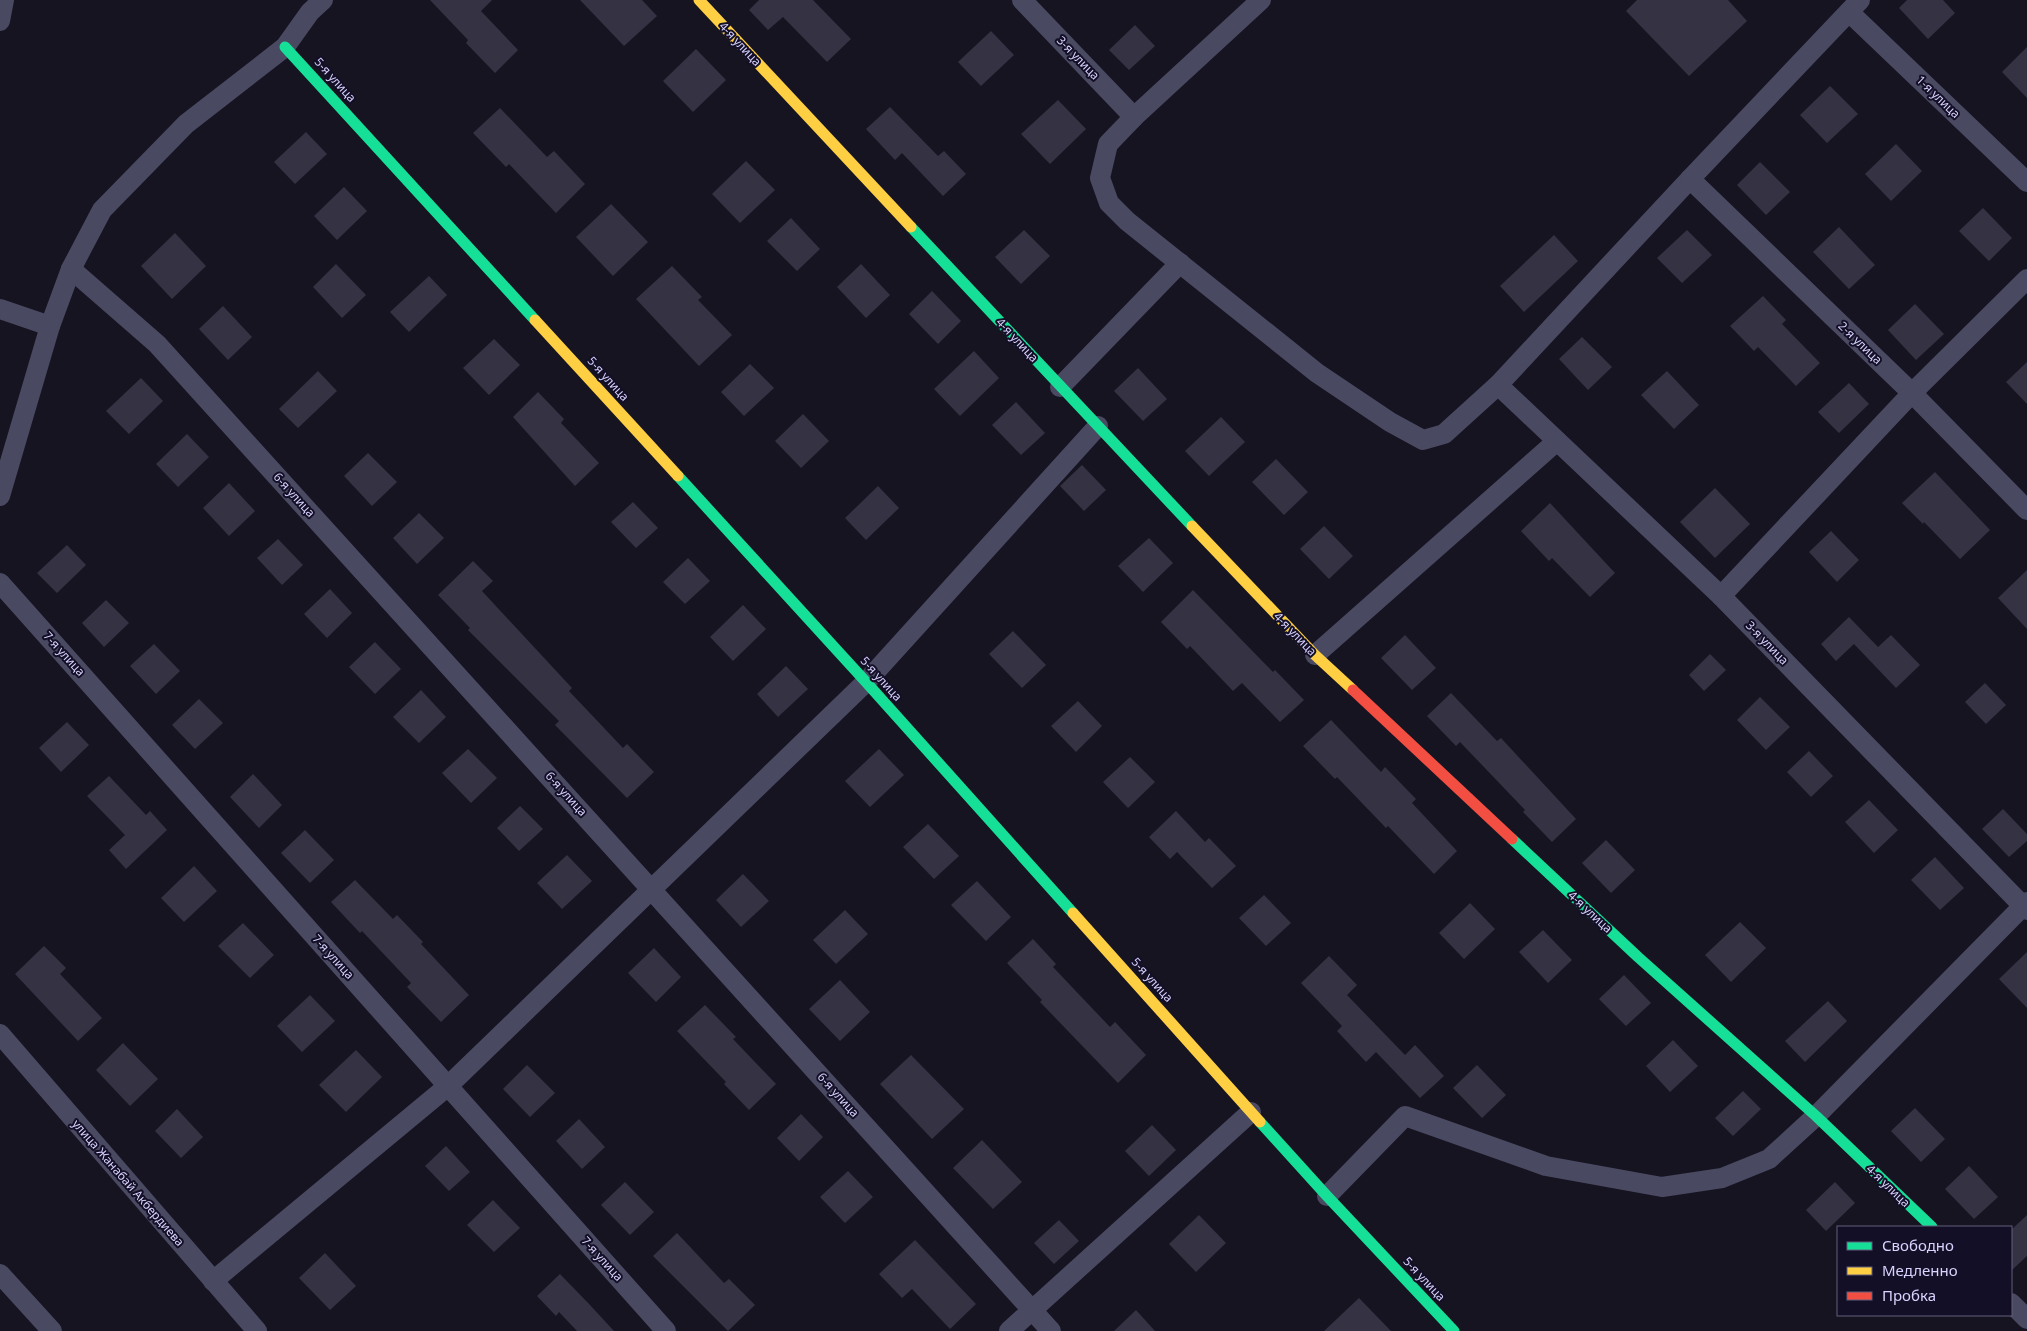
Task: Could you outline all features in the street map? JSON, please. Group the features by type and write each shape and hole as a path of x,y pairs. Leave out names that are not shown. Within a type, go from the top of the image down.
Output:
{"street":[{"path":"0,20 4,0"},
{"name":"4-я улица","path":"699,0 1060,386 1315,654 1638,957 1816,1116 1931,1226"},
{"name":"3-я улица","path":"1022,0 1134,117"},
{"path":"1261,0 1134,117 1108,144 1100,178 1109,203 1127,221 1317,372 1390,422 1423,440 1444,434 1498,385 1854,6"},
{"path":"0,496 50,326 71,268 102,210 186,124 285,47 310,4"},
{"name":"1-я улица","path":"1854,6 2027,182"},
{"name":"5-я улица","path":"285,47 866,682 1327,1196 1454,1331"},
{"name":"2-я улица","path":"1690,179 1912,393 2027,510"},
{"path":"1060,386 1180,263"},
{"name":"6-я улица","path":"71,268 157,344 1051,1331"},
{"path":"1721,596 1912,393 2027,279"},
{"path":"0,309 50,326"},
{"name":"3-я улица","path":"1498,385 1721,596 2026,906"},
{"path":"213,1281 448,1086 866,682 1098,426"},
{"path":"1315,654 1557,441"},
{"name":"7-я улица","path":"0,583 666,1331"},
{"path":"1327,1196 1405,1116 1546,1166 1662,1187 1722,1178 1769,1159 1816,1116 2026,906"},
{"name":"улица Жанабай Акбердиева","path":"0,1034 257,1331"},
{"path":"1010,1331 1252,1112"},
{"path":"0,1274 52,1331"},
{"path":"2012,1304 2027,1319"}],"building":[{"path":"430,0 492,0 481,11 518,50 495,73 466,43 468,40"},
{"path":"580,0 642,0 657,16 624,46"},
{"path":"759,0 813,0 851,39 827,62 783,17 768,30 749,10"},
{"path":"1637,0 1728,0 1747,21 1689,76 1626,11"},
{"path":"1907,0 1943,0 1955,13 1928,39 1899,8"},
{"path":"1135,25 1155,46 1129,70 1109,50"},
{"path":"991,31 1014,55 981,86 958,62"},
{"path":"2027,47 2027,98 2002,72"},
{"path":"696,49 726,80 693,112 663,81"},
{"path":"1830,86 1858,114 1827,143 1800,115"},
{"path":"1058,100 1086,129 1050,164 1021,134"},
{"path":"890,107 938,156 944,151 966,174 943,196 902,153 895,160 866,129"},
{"path":"500,108 547,157 554,151 585,184 556,213 509,164 506,167 473,133"},
{"path":"306,132 327,154 295,184 274,162"},
{"path":"1896,144 1922,171 1891,201 1865,174"},
{"path":"746,161 775,190 740,223 712,194"},
{"path":"1760,162 1790,192 1766,215 1737,185"},
{"path":"344,187 367,211 337,240 314,216"},
{"path":"611,204 648,242 613,276 576,237"},
{"path":"1983,208 2012,238 1989,261 1959,231"},
{"path":"791,218 820,249 797,271 767,241"},
{"path":"1839,227 1875,265 1849,289 1813,252"},
{"path":"1024,230 1050,256 1021,284 995,257"},
{"path":"1687,230 1712,255 1682,283 1657,258"},
{"path":"175,233 206,266 172,299 141,266"},
{"path":"1554,235 1578,261 1524,312 1500,286"},
{"path":"336,264 366,295 342,318 313,287"},
{"path":"861,264 890,295 866,318 837,287"},
{"path":"672,266 702,297 698,300 732,335 699,366 636,299"},
{"path":"429,276 447,295 409,332 390,312"},
{"path":"932,291 961,321 938,344 909,314"},
{"path":"1763,296 1786,320 1782,324 1820,363 1796,386 1758,347 1754,351 1730,326"},
{"path":"1915,304 1944,334 1916,360 1888,330"},
{"path":"223,306 252,337 228,360 199,329"},
{"path":"1582,337 1612,367 1588,390 1559,359"},
{"path":"494,339 520,365 489,395 463,368"},
{"path":"974,351 999,378 960,416 934,389"},
{"path":"2027,362 2027,404 2006,382"},
{"path":"750,364 774,388 744,416 721,392"},
{"path":"1138,368 1167,399 1143,421 1114,391"},
{"path":"318,371 337,391 298,428 279,409"},
{"path":"1667,371 1699,405 1674,429 1641,395"},
{"path":"141,378 163,401 129,434 106,411"},
{"path":"1849,383 1869,404 1839,433 1818,412"},
{"path":"538,392 564,419 561,423 599,463 575,486 513,417"},
{"path":"1016,402 1045,433 1021,455 992,425"},
{"path":"803,414 829,441 801,468 775,441"},
{"path":"1221,417 1245,442 1209,476 1185,451"},
{"path":"187,434 209,457 178,487 156,464"},
{"path":"368,453 397,482 372,506 344,476"},
{"path":"1276,459 1308,492 1284,515 1252,482"},
{"path":"1082,465 1106,490 1084,511 1060,486"},
{"path":"1935,472 1990,530 1960,559 1924,522 1923,524 1902,503"},
{"path":"229,483 255,511 229,536 203,508"},
{"path":"878,486 899,508 866,540 845,518"},
{"path":"1715,488 1750,524 1715,558 1680,522"},
{"path":"633,502 658,528 636,548 611,522"},
{"path":"1550,503 1615,573 1590,597 1552,558 1549,561 1521,531"},
{"path":"419,513 444,538 417,564 393,538"},
{"path":"1324,526 1353,556 1329,579 1300,549"},
{"path":"1831,531 1859,560 1837,582 1809,552"},
{"path":"1149,538 1173,563 1143,592 1118,566"},
{"path":"278,539 303,565 282,585 257,558"},
{"path":"67,545 86,565 57,593 37,573"},
{"path":"688,558 710,581 685,604 663,582"},
{"path":"473,561 493,581 482,591 572,688 569,691 623,748 627,744 654,772 627,798 555,725 559,721 468,630 470,628 438,595"},
{"path":"2027,570 2027,629 1998,598"},
{"path":"330,589 352,613 327,638 304,614"},
{"path":"1193,590 1273,672 1275,670 1304,700 1280,722 1242,683 1233,691 1190,646 1187,649 1161,622"},
{"path":"106,600 129,623 104,647 82,623"},
{"path":"743,605 766,629 733,661 710,637"},
{"path":"1849,617 1878,647 1891,635 1920,665 1896,688 1854,644 1836,661 1821,644"},
{"path":"1013,631 1046,665 1022,688 989,654"},
{"path":"1405,635 1436,668 1412,690 1381,658"},
{"path":"375,642 401,669 375,694 349,667"},
{"path":"154,644 180,671 156,694 130,666"},
{"path":"1710,654 1726,670 1704,691 1689,675"},
{"path":"786,666 808,689 778,717 757,694"},
{"path":"1985,683 2006,705 1986,724 1965,702"},
{"path":"421,690 446,717 419,743 393,717"},
{"path":"1451,693 1497,741 1501,738 1576,819 1552,842 1523,812 1525,810 1460,742 1456,746 1427,716"},
{"path":"1760,697 1790,727 1766,750 1737,720"},
{"path":"199,699 223,723 195,749 172,725"},
{"path":"1078,701 1102,726 1076,752 1051,726"},
{"path":"1331,720 1381,772 1385,767 1416,799 1412,803 1457,851 1434,874 1388,826 1386,828 1337,777 1335,779 1303,746"},
{"path":"67,722 89,745 61,772 39,748"},
{"path":"468,749 497,778 471,803 442,773"},
{"path":"879,749 904,775 870,807 845,781"},
{"path":"1809,751 1833,776 1811,797 1787,772"},
{"path":"1130,757 1155,782 1128,808 1103,782"},
{"path":"253,774 282,805 259,828 230,797"},
{"path":"109,776 146,815 150,811 167,830 126,869 109,850 125,835 87,796"},
{"path":"1869,800 1898,830 1874,853 1845,822"},
{"path":"520,806 543,829 519,851 497,828"},
{"path":"2003,809 2027,834 2027,841 2009,857 1982,829"},
{"path":"1176,811 1205,842 1209,838 1236,866 1212,888 1177,852 1170,859 1149,837"},
{"path":"928,824 959,856 934,879 903,847"},
{"path":"305,830 334,860 310,883 281,853"},
{"path":"1606,840 1635,870 1611,893 1582,863"},
{"path":"567,855 592,881 562,909 537,883"},
{"path":"1935,857 1964,888 1940,910 1911,880"},
{"path":"194,866 217,891 184,922 161,898"},
{"path":"743,874 769,901 741,927 716,900"},
{"path":"355,880 393,919 397,915 423,942 421,944 469,995 441,1022 407,987 411,983 362,931 360,933 331,902"},
{"path":"977,881 1011,917 986,941 951,905"},
{"path":"1264,895 1291,923 1266,946 1239,918"},
{"path":"1470,903 1495,929 1464,959 1439,933"},
{"path":"845,910 868,934 836,964 813,940"},
{"path":"1740,922 1766,948 1731,982 1705,955"},
{"path":"243,923 274,955 250,978 218,946"},
{"path":"1543,930 1572,960 1548,983 1519,952"},
{"path":"1033,939 1056,964 1053,967 1110,1027 1115,1022 1146,1055 1118,1083 1040,1002 1042,1000 1007,963"},
{"path":"44,946 66,968 60,974 102,1018 78,1041 15,974"},
{"path":"654,948 681,977 656,1002 628,973"},
{"path":"2027,952 2027,1008 1999,979"},
{"path":"1329,956 1357,985 1347,995 1405,1055 1415,1045 1444,1076 1420,1098 1376,1052 1366,1062 1337,1031 1342,1026 1301,983"},
{"path":"1624,975 1651,1003 1626,1026 1599,999"},
{"path":"840,980 870,1012 840,1041 809,1009"},
{"path":"310,995 335,1021 302,1052 277,1026"},
{"path":"1828,1001 1847,1021 1805,1062 1785,1041"},
{"path":"705,1005 736,1037 733,1039 776,1084 749,1110 724,1084 726,1082 677,1031"},
{"path":"1673,1040 1698,1066 1670,1092 1646,1066"},
{"path":"123,1043 158,1079 130,1106 96,1070"},
{"path":"356,1050 382,1077 346,1112 319,1085"},
{"path":"911,1055 964,1109 932,1139 880,1084"},
{"path":"527,1065 555,1093 530,1117 503,1089"},
{"path":"1477,1065 1506,1095 1482,1118 1453,1088"},
{"path":"1743,1091 1761,1109 1733,1136 1715,1118"},
{"path":"1915,1108 1945,1139 1921,1162 1891,1131"},
{"path":"177,1109 203,1137 181,1158 155,1131"},
{"path":"801,1114 823,1137 799,1161 777,1138"},
{"path":"579,1119 605,1147 582,1169 556,1141"},
{"path":"1152,1125 1176,1150 1149,1176 1125,1151"},
{"path":"982,1140 1022,1182 993,1209 953,1168"},
{"path":"446,1146 470,1172 449,1191 425,1166"},
{"path":"1969,1166 1998,1197 1974,1219 1945,1189"},
{"path":"848,1171 873,1197 845,1223 820,1197"},
{"path":"625,1182 654,1212 630,1235 601,1205"},
{"path":"1835,1182 1855,1203 1826,1231 1806,1210"},
{"path":"493,1200 520,1228 494,1252 467,1225"},
{"path":"1199,1215 1226,1243 1196,1272 1169,1244"},
{"path":"2027,1215 2027,1256 2012,1270 2012,1229"},
{"path":"1059,1220 1079,1241 1054,1264 1034,1243"},
{"path":"677,1233 724,1283 729,1279 755,1305 728,1331 653,1256"},
{"path":"915,1240 976,1304 950,1329 912,1289 902,1298 879,1274"},
{"path":"325,1253 356,1286 330,1310 299,1278"},
{"path":"560,1274 614,1331 577,1331 559,1312 556,1316 537,1296"},
{"path":"1359,1298 1391,1331 1324,1331"},
{"path":"1136,1310 1155,1331 1114,1331"}],"traffic: fast":[{"path":"285,47 535,320"},
{"path":"911,227 1192,526"},
{"path":"678,476 1073,913"},
{"path":"1512,839 1638,957 1816,1116 1931,1226"},
{"path":"1260,1122 1454,1331"}],"traffic: slow":[{"path":"699,0 911,227"},
{"path":"535,320 678,476"},
{"path":"1192,526 1315,655 1353,690"},
{"path":"1073,913 1260,1122"}],"traffic: jam":[{"path":"1353,690 1512,839"}]}
